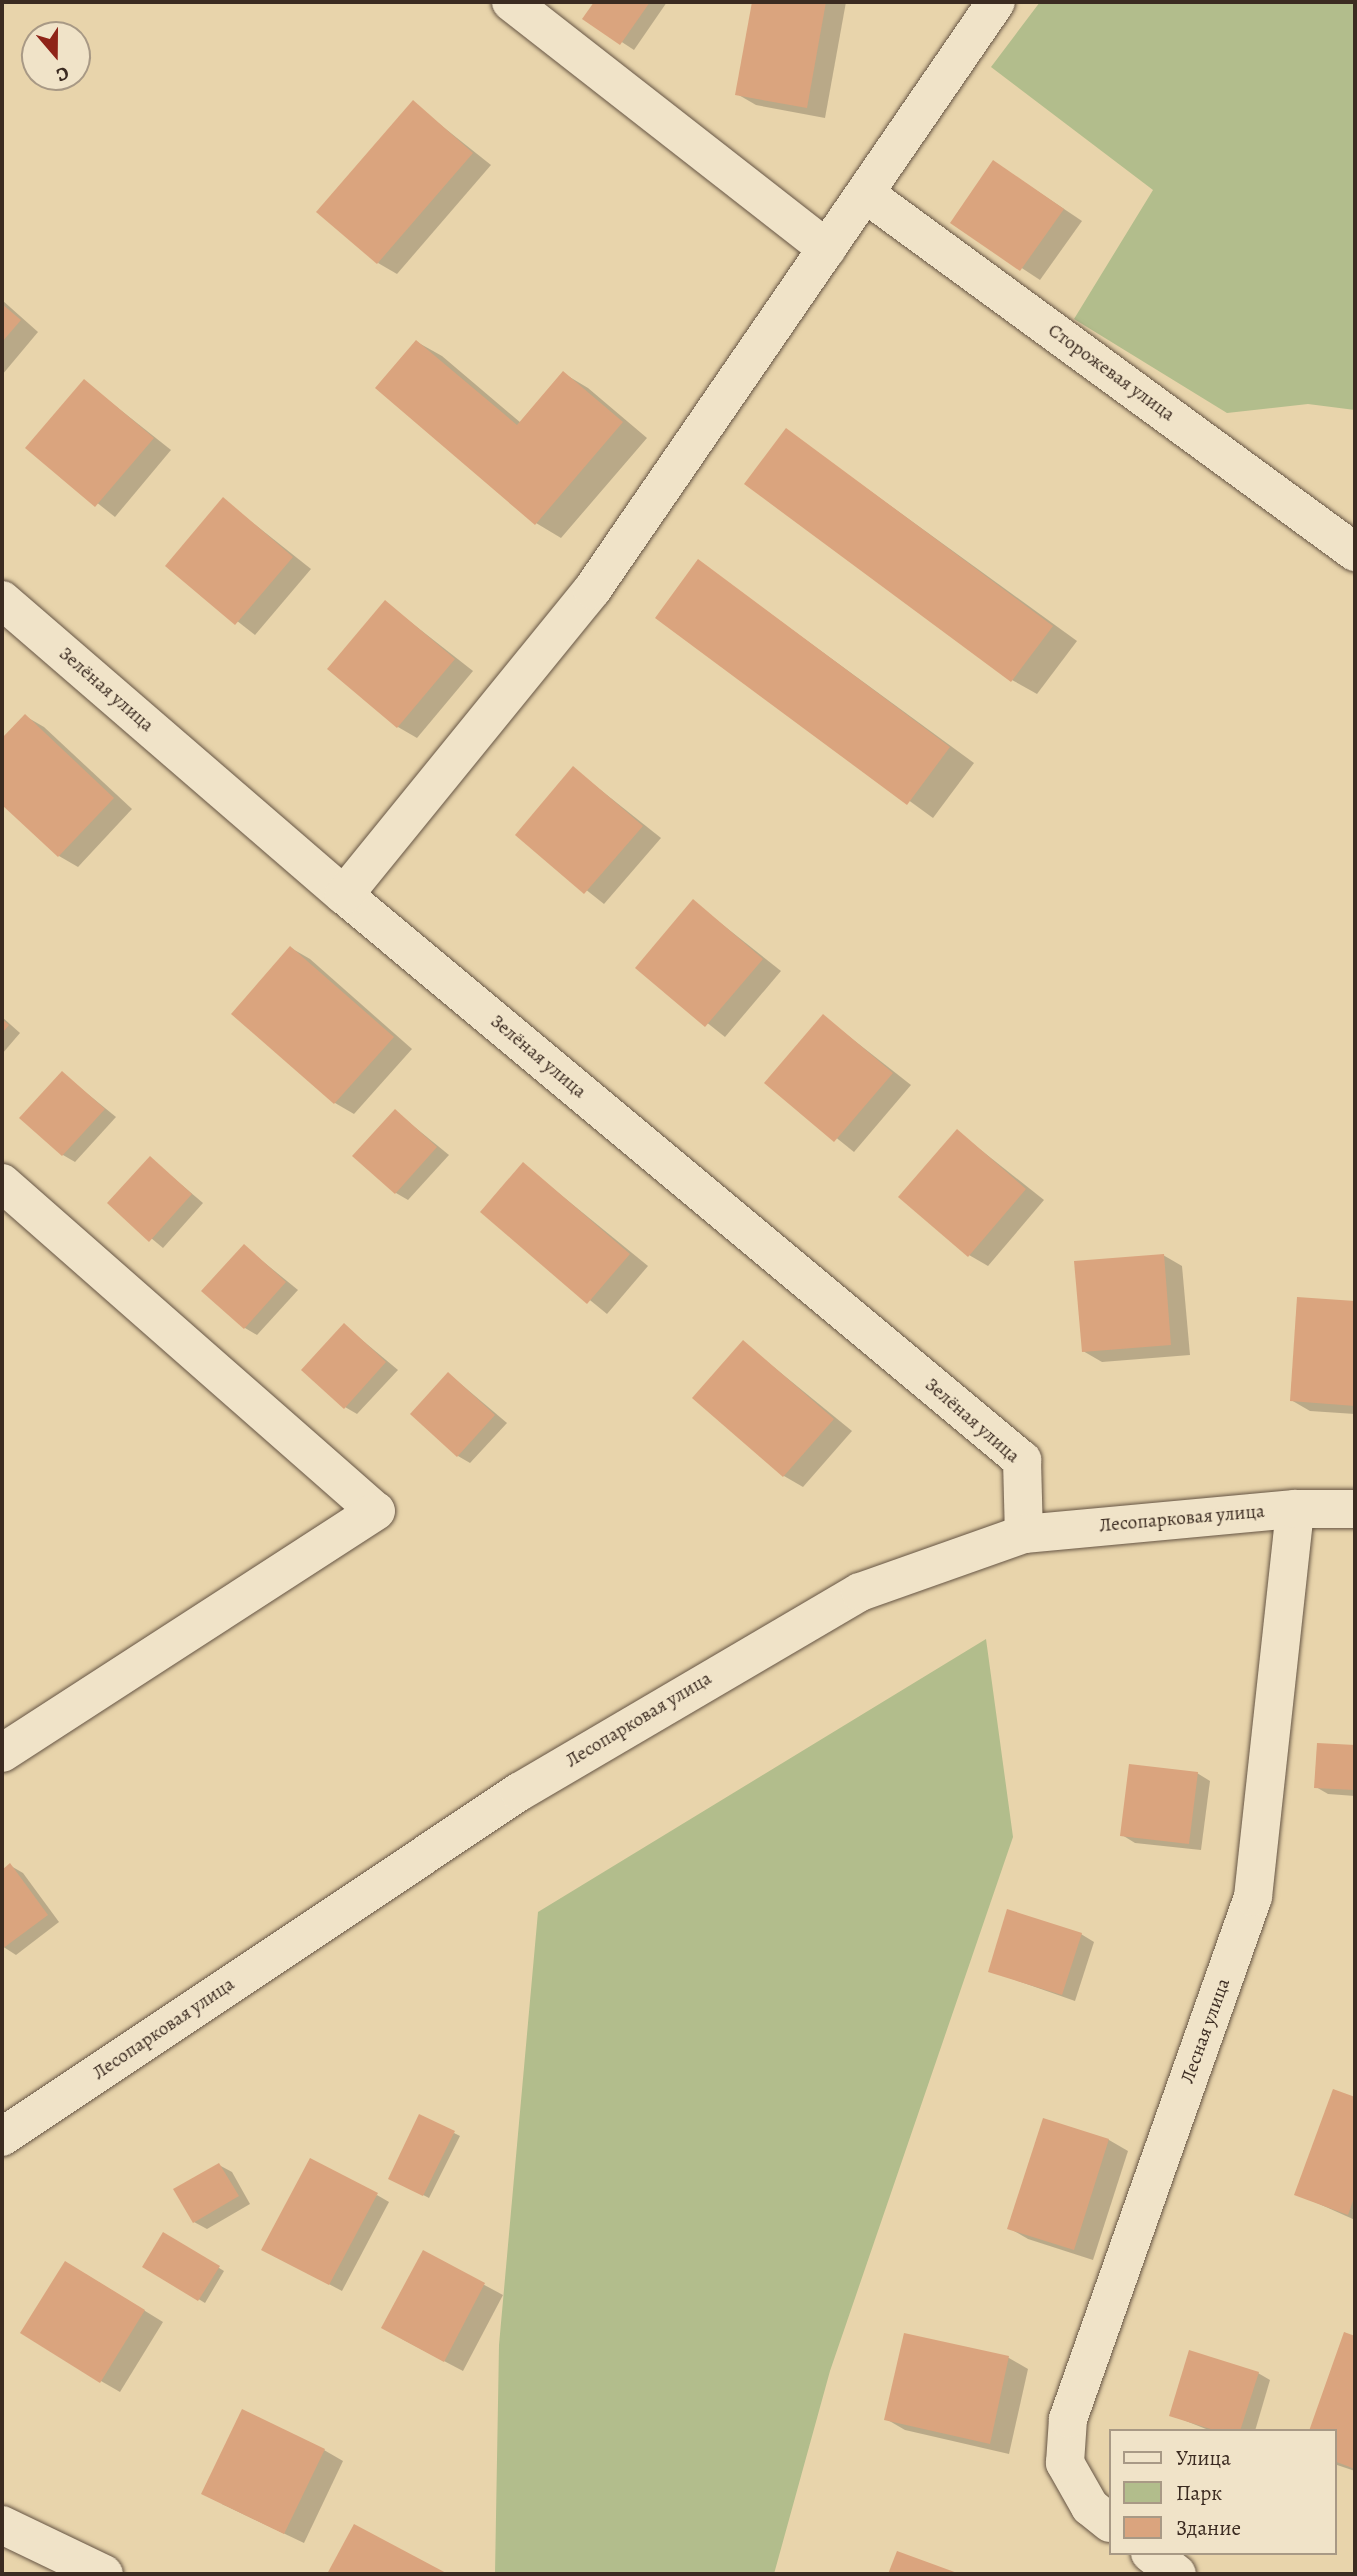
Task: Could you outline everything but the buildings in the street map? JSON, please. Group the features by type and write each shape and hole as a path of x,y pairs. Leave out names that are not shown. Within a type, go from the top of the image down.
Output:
{"street":[{"path":"511,2 827,249"},
{"path":"344,895 592,590 867,195 996,2"},
{"name":"Сторожевая улица","path":"867,195 1355,552"},
{"name":"Зелёная улица","path":"2,600 344,895 1022,1460 1024,1534"},
{"path":"2,1183 376,1511 2,1753"},
{"name":"Лесопарковая улица","path":"2,2137 519,1792 713,1674 860,1592 1024,1534 1295,1509 1355,1509"},
{"name":"Лесная улица","path":"1108,2521 1090,2507 1065,2463 1068,2419 1253,1897 1295,1509"},
{"path":"2,2525 104,2574"},
{"path":"1153,2555 1177,2574"}],"green space":[{"path":"1040,2 1355,2 1355,410 1308,404 1227,413 1074,319 1153,190 991,67"},
{"path":"986,1639 1013,1837 830,2371 774,2574 495,2574 499,2345 538,1912"}]}
